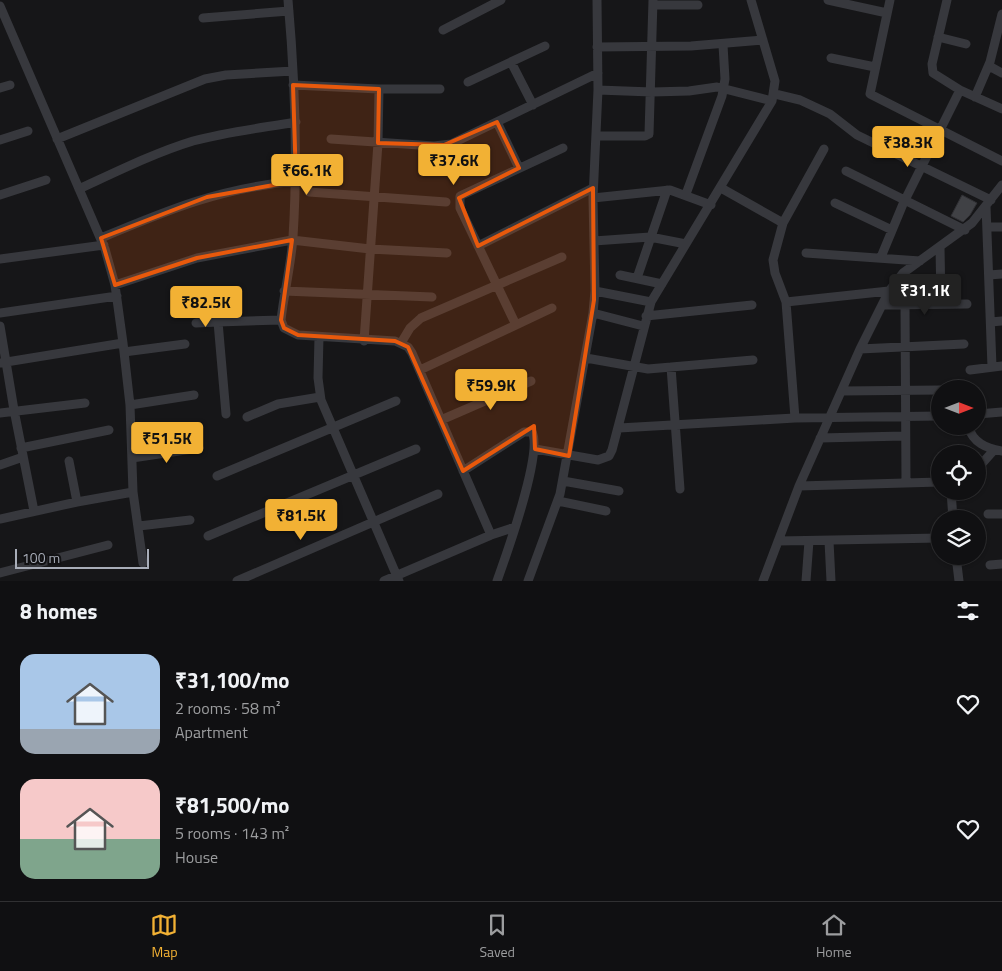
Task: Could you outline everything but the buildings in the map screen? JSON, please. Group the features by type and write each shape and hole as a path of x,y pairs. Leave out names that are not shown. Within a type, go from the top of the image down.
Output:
{"street":[{"path":"288,0 296,122 296,181 292,240 281,320 284,328 290,333 319,337 401,342 412,353 420,370 491,535"},
{"path":"444,30 501,0"},
{"path":"528,581 558,500 563,481 569,456 593,313 595,291 593,188 598,90 597,0"},
{"path":"535,449 569,456 604,460 612,450 643,326 651,302 774,97 775,82 751,0"},
{"path":"828,0 887,13"},
{"path":"890,0 870,94 1002,161"},
{"path":"947,0 931,69 933,73 960,90 1002,109"},
{"path":"596,136 649,134 652,92 653,2 698,4"},
{"path":"0,6 56,139 103,242 115,285 130,405 134,492 143,563"},
{"path":"203,18 289,11"},
{"path":"975,97 989,66 1002,14"},
{"path":"938,37 966,44"},
{"path":"597,47 652,47 763,40"},
{"path":"686,194 724,88 723,44"},
{"path":"468,82 545,46"},
{"path":"831,58 875,67"},
{"path":"512,62 533,105"},
{"path":"989,66 1002,73"},
{"path":"56,139 204,79 226,75 293,71"},
{"path":"330,139 444,145 457,142 598,73"},
{"path":"0,88 10,85"},
{"path":"293,85 379,89 440,89"},
{"path":"598,90 689,91 706,87 800,100 830,114 857,135 994,198"},
{"path":"364,341 378,143 379,89"},
{"path":"881,257 905,199 960,90"},
{"path":"79,188 169,149 219,134 296,122"},
{"path":"498,122 519,168"},
{"path":"0,140 28,131"},
{"path":"516,325 460,208 460,196 563,148"},
{"path":"795,418 786,302 775,273 773,260 783,222 824,149"},
{"path":"846,171 964,230"},
{"path":"0,195 46,180"},
{"path":"0,259 103,242 207,196 265,184 296,181"},
{"path":"763,581 799,486 888,291 903,273 964,230 994,198 1002,185"},
{"path":"478,246 593,188"},
{"path":"721,188 783,222"},
{"path":"638,278 667,190"},
{"path":"593,198 667,190 686,194 710,205"},
{"path":"309,192 446,202"},
{"path":"992,367 987,228 994,198"},
{"path":"834,203 892,230"},
{"path":"987,228 1002,227"},
{"path":"594,241 650,237 686,244"},
{"path":"115,285 197,258 292,240 448,253"},
{"path":"940,247 942,304"},
{"path":"806,253 920,261"},
{"path":"401,342 410,328 421,318 562,256"},
{"path":"903,273 905,304 904,436 906,483"},
{"path":"620,274 662,284"},
{"path":"989,274 1002,274"},
{"path":"284,291 432,297"},
{"path":"595,291 651,302"},
{"path":"786,302 888,291"},
{"path":"0,313 117,296"},
{"path":"882,305 967,304"},
{"path":"646,316 752,305"},
{"path":"420,370 552,308"},
{"path":"593,313 643,326"},
{"path":"196,323 281,320"},
{"path":"991,322 1002,321"},
{"path":"218,322 226,414"},
{"path":"0,326 3,362 34,511"},
{"path":"319,337 318,378 320,397 398,578"},
{"path":"3,362 123,348 185,344"},
{"path":"860,349 964,344"},
{"path":"586,358 633,368 671,367 753,360"},
{"path":"970,370 1002,366"},
{"path":"671,367 680,489"},
{"path":"441,420 531,381"},
{"path":"842,391 931,390"},
{"path":"130,405 194,395"},
{"path":"247,417 278,404 320,397"},
{"path":"216,476 396,401"},
{"path":"0,413 85,403"},
{"path":"986,413 1002,412"},
{"path":"619,428 795,418 931,416"},
{"path":"21,448 109,430"},
{"path":"463,471 528,431 534,435 535,449 515,527 497,581"},
{"path":"972,435 982,446 998,450"},
{"path":"820,438 904,436"},
{"path":"132,458 199,448"},
{"path":"208,536 416,449"},
{"path":"986,461 998,450"},
{"path":"0,464 23,458"},
{"path":"69,461 77,502"},
{"path":"563,481 619,491"},
{"path":"799,486 931,482"},
{"path":"0,519 134,492"},
{"path":"237,581 438,494"},
{"path":"558,500 606,511"},
{"path":"988,514 1002,514"},
{"path":"139,526 190,520"},
{"path":"384,581 398,578 491,535 515,527"},
{"path":"778,541 931,538"},
{"path":"806,581 808,541"},
{"path":"829,541 831,581"},
{"path":"0,573 108,545"},
{"path":"990,564 1002,564"},
{"path":"957,565 959,581"}],"highlighted area":[{"path":"293,85 379,89 378,143 444,145 497,122 519,168 459,198 478,246 593,188 594,300 569,456 535,449 534,426 463,471 408,347 395,341 298,335 284,328 281,320 292,240 197,258 115,285 101,238 207,197 296,181"}]}
